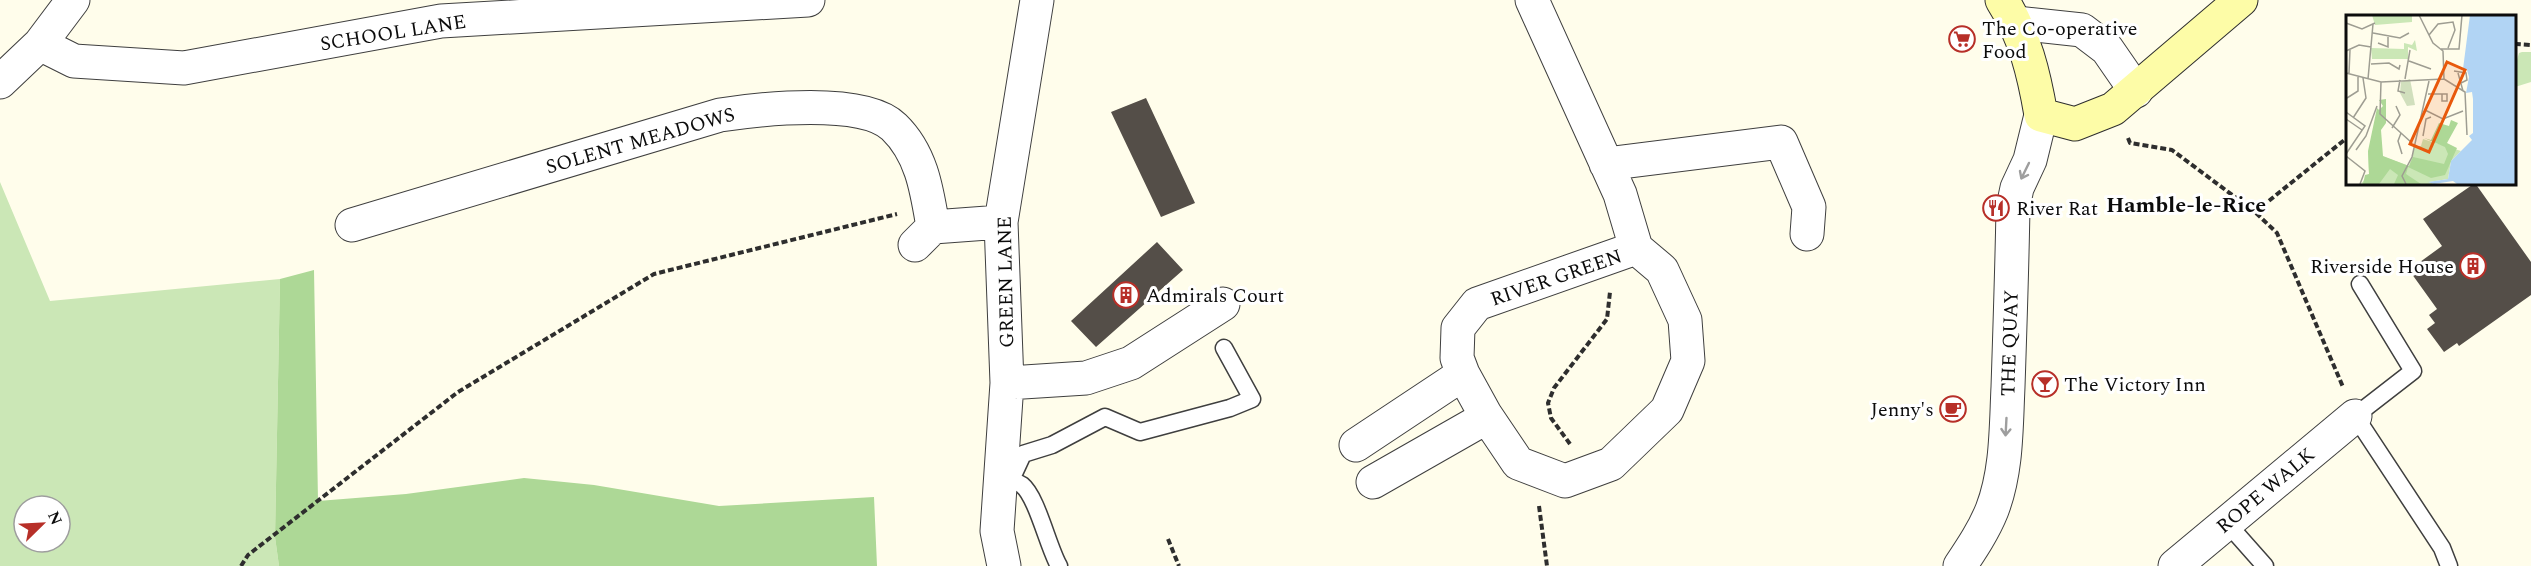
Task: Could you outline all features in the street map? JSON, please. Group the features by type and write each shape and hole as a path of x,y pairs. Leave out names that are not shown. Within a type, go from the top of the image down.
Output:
{"street":[{"path":"0,82 40,44 73,0"},
{"name":"SCHOOL LANE","path":"40,44 74,61 184,68 441,21 808,0"},
{"name":"GREEN LANE","path":"1004,566 997,531 1005,480 1007,383 1001,222 1037,0"},
{"name":"RIVER GREEN","path":"1532,0 1620,194 1623,253"},
{"path":"2009,11 2033,69 2041,115 2075,123 2124,100 2241,0"},
{"path":"2009,11 2082,30 2107,49 2124,100"},
{"name":"SOLENT MEADOWS","path":"352,225 720,115 780,108 821,107 870,114 893,125 912,149 925,179 926,226"},
{"name":"THE QUAY","path":"1960,566 1992,509 2000,479 2007,410 2013,207 2017,188 2030,160 2041,115"},
{"path":"1606,164 1780,142 1809,207 1807,234"},
{"path":"926,226 1001,222"},
{"name":"RIVER GREEN","path":"1623,253 1662,270 1685,320 1688,361 1667,410 1611,464 1565,481 1518,463 1487,417 1463,374 1457,358 1458,328 1477,304 1623,253"},
{"path":"1007,383 1086,378 1131,363 1222,304"},
{"path":"1356,445 1463,374"},
{"name":"ROPE WALK","path":"2175,566 2355,416"},
{"path":"1373,482 1487,417"}],"lane":[{"path":"2360,284 2413,371 2355,416 2442,548 2449,566"},
{"path":"1059,566 1052,554 1030,495 1022,485 1005,480 1023,454 1052,445 1105,417 1140,432 1230,408 1252,399 1224,348"},
{"path":"2226,522 2265,566"}],"path":[{"path":"2516,44 2531,45"},
{"path":"2124,100 2130,143 2172,150 2255,212 2277,233 2355,416"},
{"path":"2255,212 2346,139"},
{"path":"241,566 248,555 458,392 654,274 926,226"},
{"path":"1590,472 1551,418 1548,403 1554,388 1607,319 1610,291 1623,253"},
{"path":"1534,469 1547,566"},
{"path":"1168,539 1179,566"}],"green space":[{"path":"2531,52 2531,82 2516,87 2516,64 2519,53"},
{"path":"0,182 50,301 280,279 275,537 279,566 0,566"},
{"path":"314,270 318,501 406,494 524,478 594,485 719,506 874,497 877,566 279,566 275,537 280,279"}],"building":[{"path":"1146,98 1195,203 1161,217 1111,112"},
{"name":"Riverside House","path":"2476,184 2531,262 2531,295 2459,346 2457,343 2444,352 2427,329 2435,323 2429,315 2437,309 2409,270 2442,246 2423,219"},
{"name":"Admirals Court","path":"1157,242 1183,270 1096,347 1071,321"}],"place":[{"name":"The Co-operative Food","path":"1962,39"},
{"name":"River Rat","path":"1996,208"},
{"name":"Riverside House","path":"2473,266"},
{"name":"Admirals Court","path":"1126,295"},
{"name":"The Victory Inn","path":"2045,384"},
{"name":"Jenny's","path":"1953,409"}],"district":[{"name":"Hamble-le-Rice","path":"2186,204"}]}
